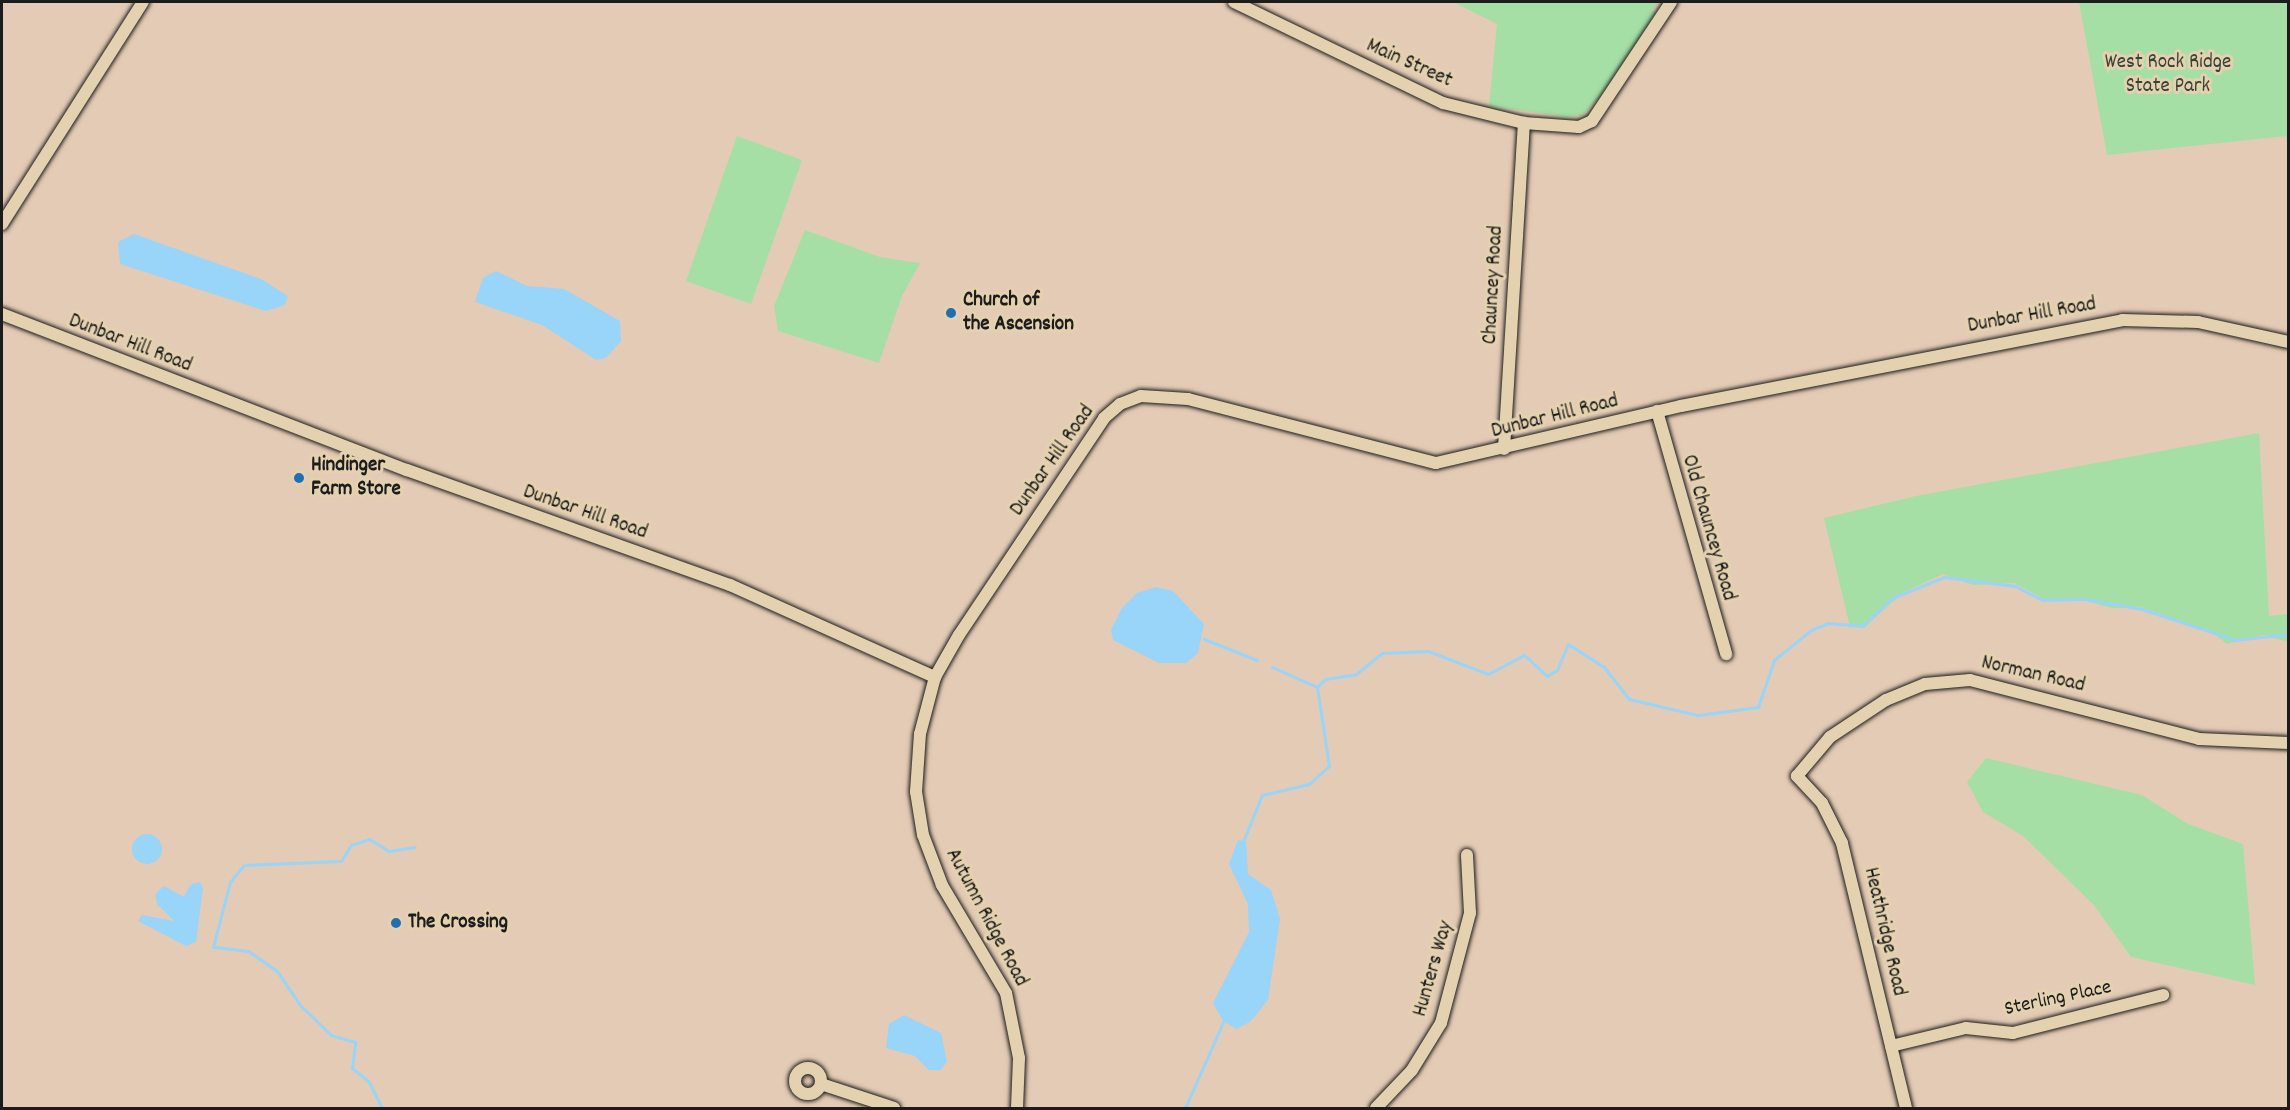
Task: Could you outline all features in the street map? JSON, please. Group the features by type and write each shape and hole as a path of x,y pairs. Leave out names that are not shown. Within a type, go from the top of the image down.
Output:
{"street":[{"path":"2,224 143,2"},
{"name":"Main Street","path":"1234,2 1428,97 1524,123 1579,128 1592,121 1671,2"},
{"name":"Chauncey Road","path":"1504,449 1524,123"},
{"name":"Dunbar Hill Road","path":"2,314 407,471 730,585 936,677 1104,418 1128,399 1188,399 1355,439 1422,462 1504,449 1657,411 2122,320 2188,320 2289,342"},
{"name":"Old Chauncey Road","path":"1657,411 1726,654"},
{"name":"Autumn Ridge Road","path":"936,677 918,744 919,816 942,885 1006,993 1019,1058 1017,1108"},
{"name":"Norman Road","path":"1797,776 1830,737 1886,700 1925,684 1970,680 2199,739 2289,743"},
{"name":"Heathridge Road","path":"1797,776 1822,803 1842,843 1906,1108"},
{"name":"Hunters Way","path":"1376,1108 1412,1070 1441,1023 1470,913 1467,855"},
{"name":"Sterling Place","path":"1891,1046 1966,1028 2013,1033 2163,995"},
{"path":"821,1084 894,1108"}],"green space":[{"path":"1453,2 1658,2 1652,10 1657,12 1611,84 1583,115 1568,117 1489,106 1497,24"},
{"name":"West Rock Ridge State Park","path":"2079,2 2288,2 2288,149 2286,136 2107,155"},
{"path":"737,136 802,160 751,304 686,281"},
{"path":"805,230 880,257 920,263 902,296 879,363 778,331 774,306"},
{"path":"2259,433 2269,616 2288,614 2288,642 2263,635 2227,644 2212,632 2141,607 2112,608 2076,598 2048,601 2014,583 1973,585 1943,574 1902,593 1866,626 1850,627 1824,518 1916,496"},
{"path":"1986,758 2142,795 2186,823 2243,844 2255,985 2131,957 2094,905 2023,836 1983,812 1967,782"}],"water":[{"path":"134,234 261,279 288,296 285,305 266,311 120,264 118,242"},
{"path":"496,271 527,286 564,289 620,321 621,341 606,358 596,360 542,325 475,302 483,278"},
{"path":"1156,587 1173,591 1204,624 1198,653 1186,663 1159,663 1113,640 1111,630 1122,608 1137,593"},
{"path":"147,834 153,835 161,843 161,855 153,863 147,864 141,863 133,855 132,849 133,843 141,835"},
{"path":"1238,840 1246,842 1248,874 1271,890 1280,919 1268,1000 1251,1021 1237,1029 1223,1021 1213,1003 1249,932 1248,904 1229,864"},
{"path":"200,882 203,888 196,942 186,946 138,921 142,915 174,921 157,904 155,894 164,886 184,897 191,884"},
{"path":"904,1015 941,1033 947,1062 940,1070 929,1070 915,1056 886,1048 889,1024"}],"waterway":[{"path":"1242,844 1262,795 1309,784 1329,766 1317,687 1325,679 1356,674 1382,653 1428,651 1488,674 1524,655 1547,676 1557,670 1568,644 1604,667 1629,699 1698,715 1758,707 1774,660 1811,630 1828,623 1863,626 1892,598 1944,577 2015,586 2043,600 2084,599 2142,609 2235,640 2288,634"},
{"path":"1204,639 1257,660"},
{"path":"1272,667 1317,687"},
{"path":"382,1108 368,1081 352,1068 355,1042 331,1035 300,1005 277,971 248,951 213,947 230,882 244,865 341,861 351,845 369,839 389,851 415,847"},
{"path":"1185,1108 1224,1020"}],"place":[{"name":"Church of the Ascension","path":"951,313"},
{"name":"Hindinger Farm Store","path":"299,478"},
{"name":"The Crossing","path":"396,923"}]}
